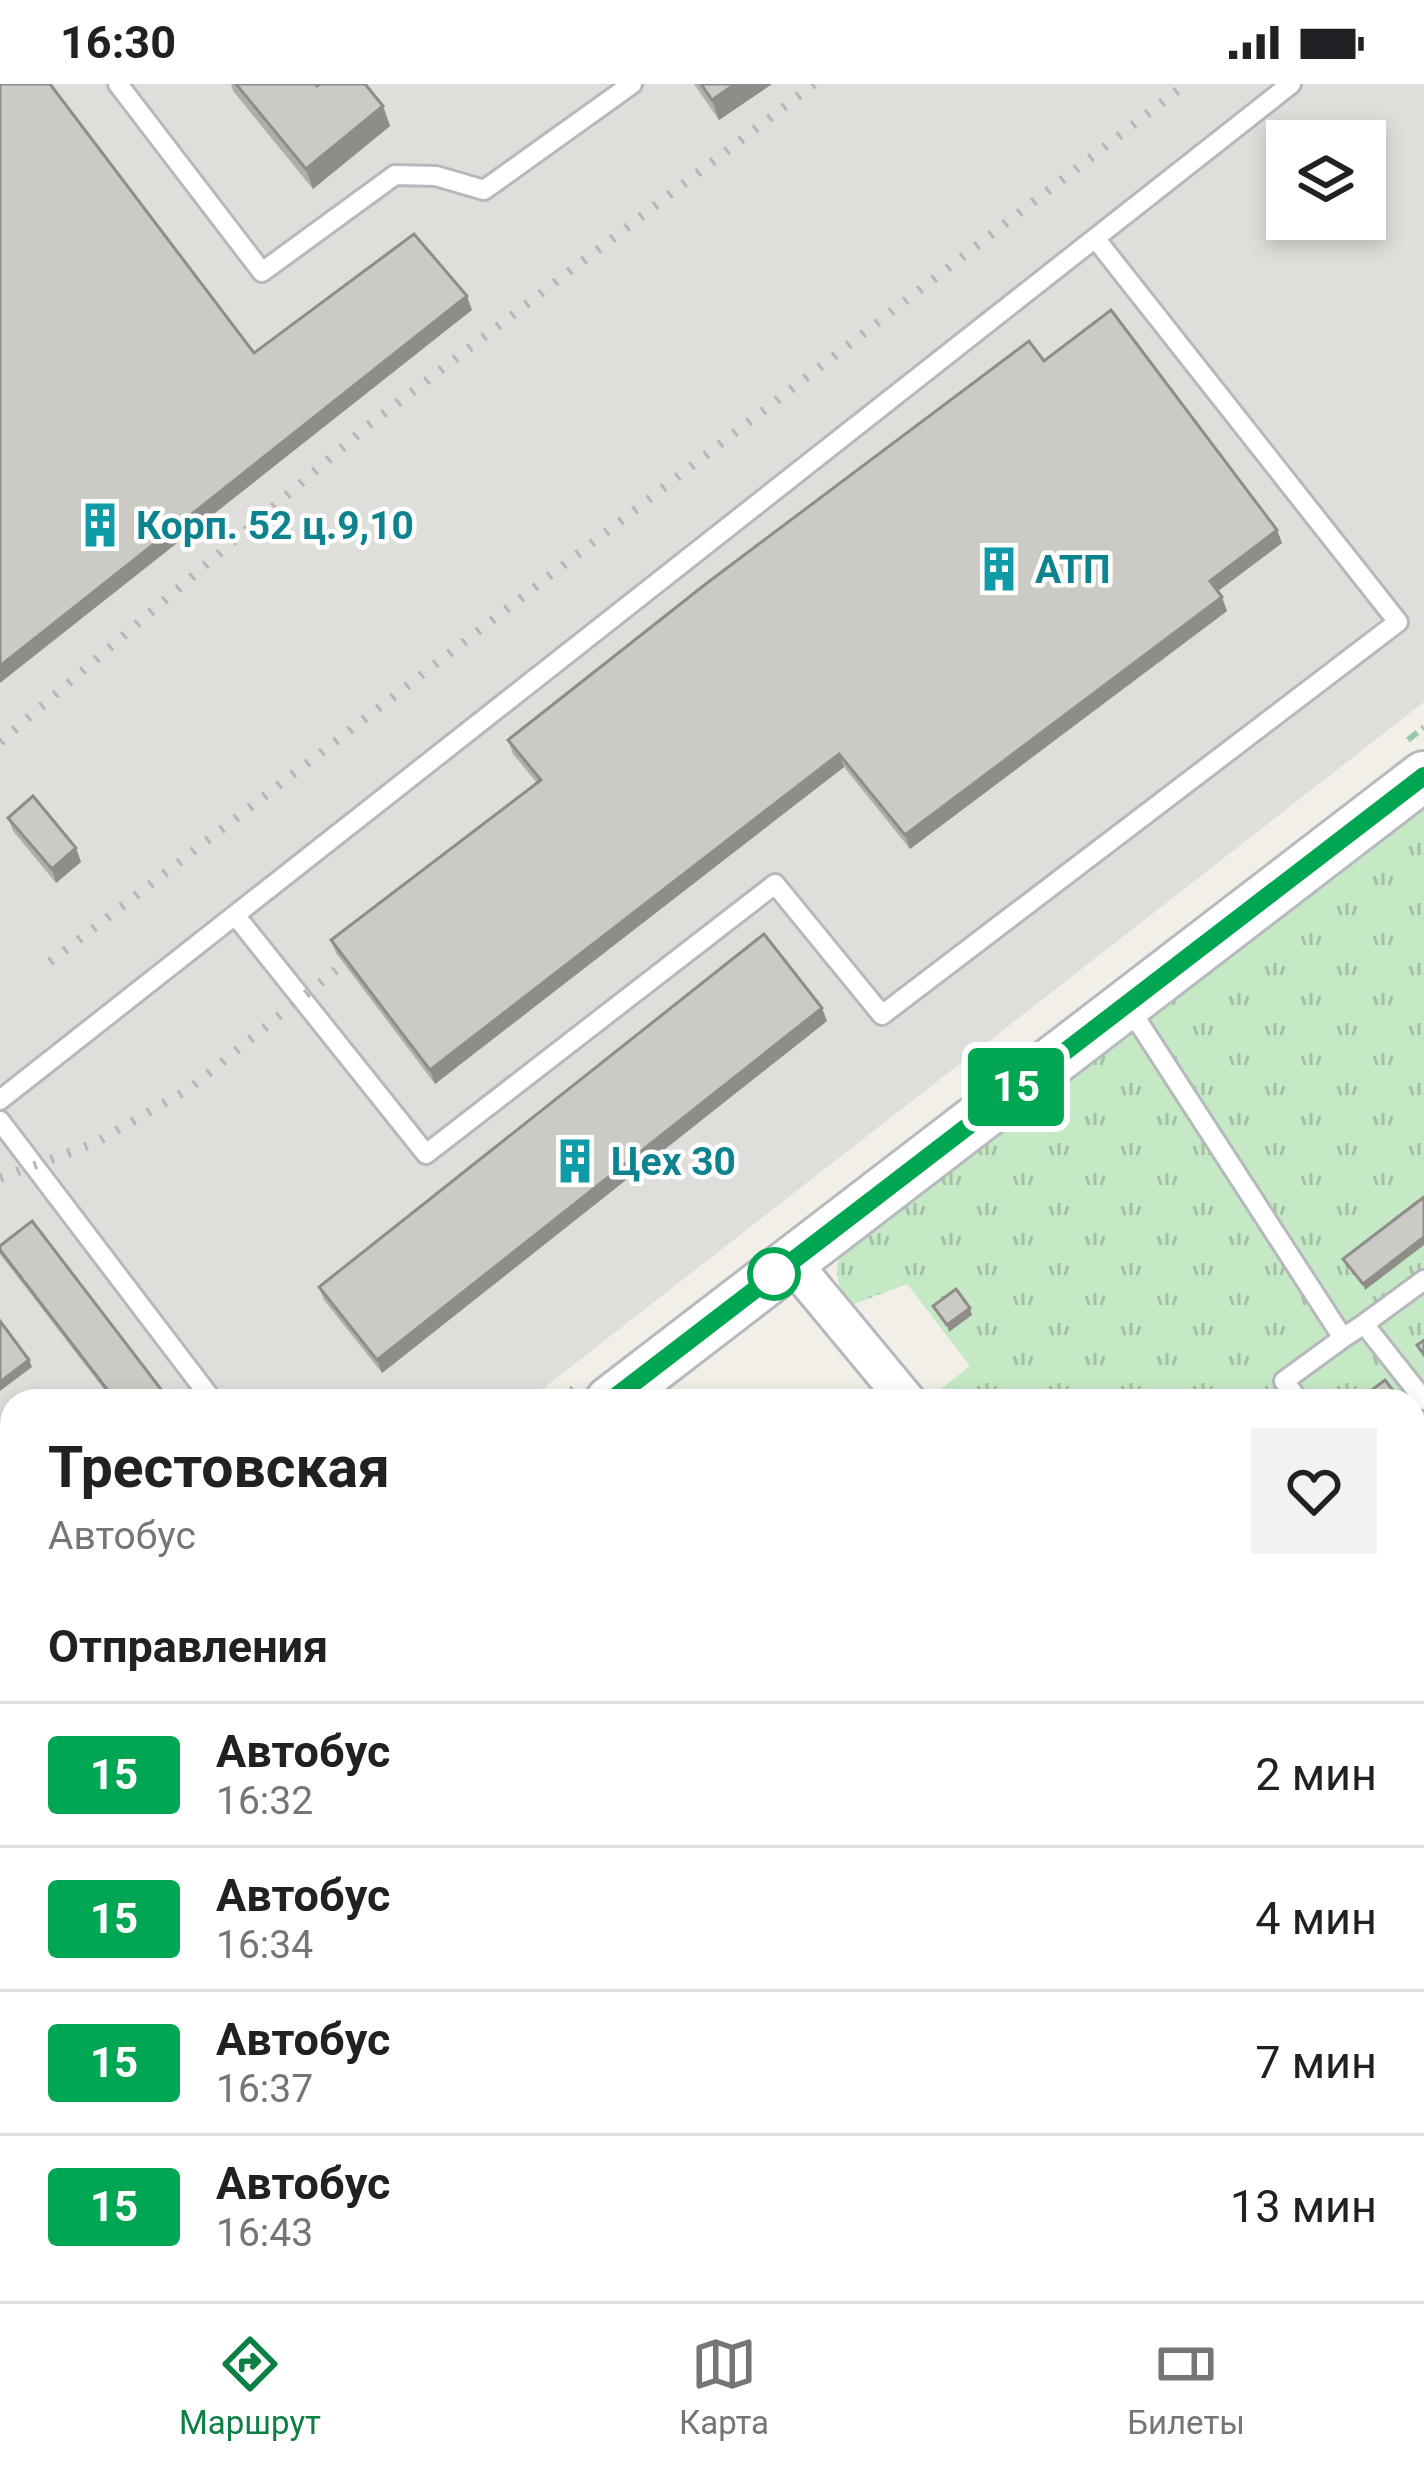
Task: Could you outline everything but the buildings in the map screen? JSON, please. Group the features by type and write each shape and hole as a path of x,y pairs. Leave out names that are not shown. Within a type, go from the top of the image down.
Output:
{"main road":[{"path":"626,1389 1424,776"}],"street":[{"path":"791,1261 897,1389"}],"lane":[{"path":"118,84 262,272 395,175 436,176 484,190 632,84"},
{"path":"0,1100 1291,84"},
{"path":"235,915 426,1154 775,884 882,1015 1398,622 1095,238"},
{"path":"1125,1002 1343,1338"},
{"path":"0,1121 204,1389"},
{"path":"1290,1389 1284,1381 1424,1280"},
{"path":"1364,1324 1415,1389"}],"shaded area":[{"path":"0,84 1424,84 1424,702 542,1389 0,1389"}],"green space":[{"path":"1424,797 1424,1389 941,1389 970,1366 907,1284 849,1306 837,1269 843,1244"}],"railway":[{"path":"0,742 365,428 814,84"},
{"path":"50,962 1186,84"},
{"path":"0,1178 93,1144 189,1089 336,970"}],"bus line":[{"name":"15","path":"625,1389 1424,776"}],"place":[{"name":"Корп. 52 ц.9,10","path":"100,525"},
{"name":"АТП","path":"999,569"},
{"name":"Цех 30","path":"575,1161"}]}
